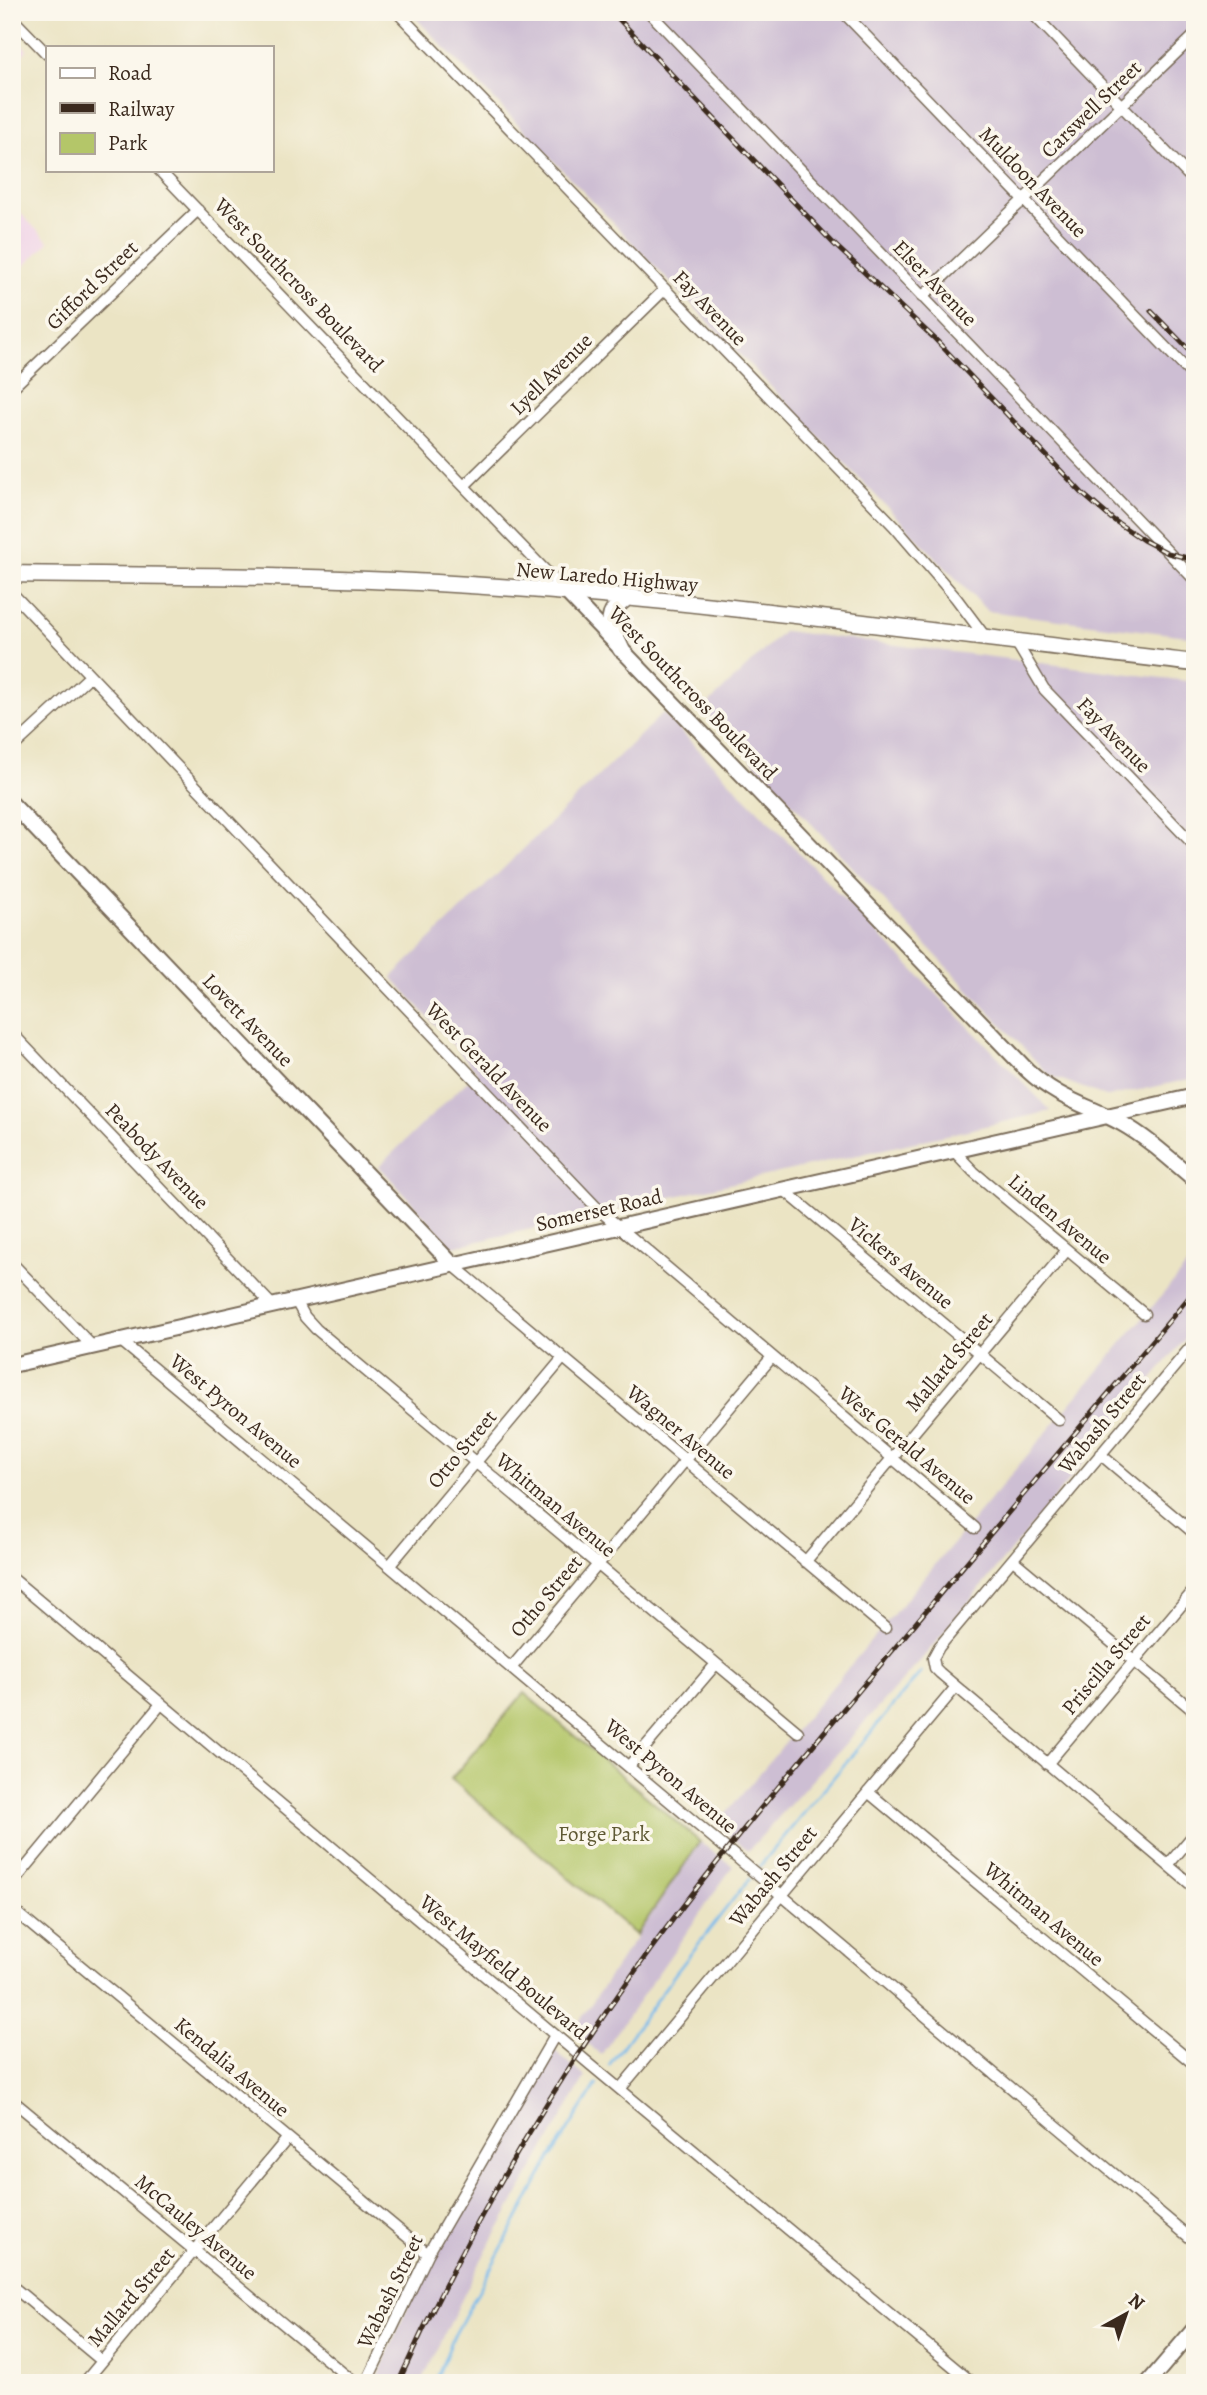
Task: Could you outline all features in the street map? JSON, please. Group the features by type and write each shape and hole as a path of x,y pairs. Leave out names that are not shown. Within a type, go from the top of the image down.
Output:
{"main road":[{"name":"New Laredo Highway","path":"12,574 302,578 434,583 788,614 1195,663"},
{"name":"West Southcross Boulevard","path":"568,594 1027,1070 1065,1099 1107,1116 1147,1141 1195,1180"},
{"path":"621,649 610,619 616,607 625,599"},
{"name":"Lovett Avenue","path":"12,804 453,1265"},
{"name":"Somerset Road","path":"12,1366 1195,1096"},
{"path":"1149,2383 1195,2328"}],"street":[{"name":"Fay Avenue","path":"397,12 894,526 956,597 986,639"},
{"name":"Elser Avenue","path":"649,12 1195,580"},
{"name":"Muldoon Avenue","path":"844,12 1195,378"},
{"path":"1031,12 1195,182"},
{"path":"12,18 46,53"},
{"name":"Carswell Street","path":"922,297 1195,36"},
{"name":"West Southcross Boulevard","path":"161,172 568,594"},
{"name":"Gifford Street","path":"12,388 198,210"},
{"name":"Lyell Avenue","path":"464,486 665,289"},
{"name":"West Gerald Avenue","path":"12,593 589,1200 975,1528"},
{"name":"Fay Avenue","path":"1016,642 1044,690 1195,846"},
{"path":"12,748 90,676"},
{"name":"Peabody Avenue","path":"12,1033 273,1306"},
{"name":"Linden Avenue","path":"954,1151 974,1172 1144,1314"},
{"name":"Vickers Avenue","path":"784,1190 1059,1420"},
{"name":"Mallard Street","path":"805,1562 1067,1250"},
{"path":"12,1263 93,1347"},
{"name":"Wagner Avenue","path":"453,1265 885,1628"},
{"name":"Whitman Avenue","path":"296,1301 305,1318 316,1329 798,1732"},
{"name":"West Pyron Avenue","path":"121,1341 1195,2242"},
{"name":"Wabash Street","path":"620,2089 956,1687 935,1668 933,1658 939,1647 1100,1454 1191,1354 1195,1342"},
{"name":"Otho Street","path":"512,1667 772,1357"},
{"name":"Otto Street","path":"390,1565 563,1358"},
{"path":"1100,1454 1195,1534"},
{"path":"1013,1560 1195,1712"},
{"name":"West Mayfield Boulevard","path":"12,1577 973,2383"},
{"name":"Priscilla Street","path":"1048,1764 1195,1589"},
{"path":"629,1766 716,1664"},
{"path":"956,1687 1195,1888"},
{"path":"12,1884 161,1704"},
{"name":"Whitman Avenue","path":"868,1792 1195,2065"},
{"path":"1168,1865 1195,1833"},
{"name":"Kendalia Avenue","path":"12,1909 428,2254"},
{"name":"Wabash Street","path":"366,2383 428,2254 555,2035"},
{"name":"McCauley Avenue","path":"12,2100 355,2383"},
{"name":"Mallard Street","path":"84,2383 288,2138"},
{"path":"12,2286 102,2361"}],"shaded area":[{"path":"410,12 1195,12 1195,637 987,611"},
{"path":"12,34 27,50 12,65"},
{"path":"12,205 49,242 12,278"},
{"path":"784,631 1195,682 1195,1078 1107,1097 1049,1075 703,709"},
{"path":"663,713 1051,1111 452,1247 379,1166 477,1072 392,977"},
{"path":"1195,1256 1195,1327 921,1660 748,1851 716,1825"},
{"path":"700,1842 733,1866 601,2055 573,2031"},
{"path":"554,2050 585,2077 479,2264 421,2383 375,2383 410,2302"}],"green space":[{"name":"Forge Park","path":"524,1693 700,1842 636,1935 451,1779"}],"waterway":[{"path":"760,1866 921,1672"},
{"path":"609,2065 749,1879"},
{"path":"435,2383 454,2336 551,2157 597,2084"}],"railway":[{"path":"612,12 835,245 935,339 1084,495 1112,519 1143,540 1168,553 1195,560"},
{"path":"1151,311 1195,356"},
{"path":"398,2383 475,2227 533,2126 595,2028 655,1943 769,1799 1195,1290"}]}
